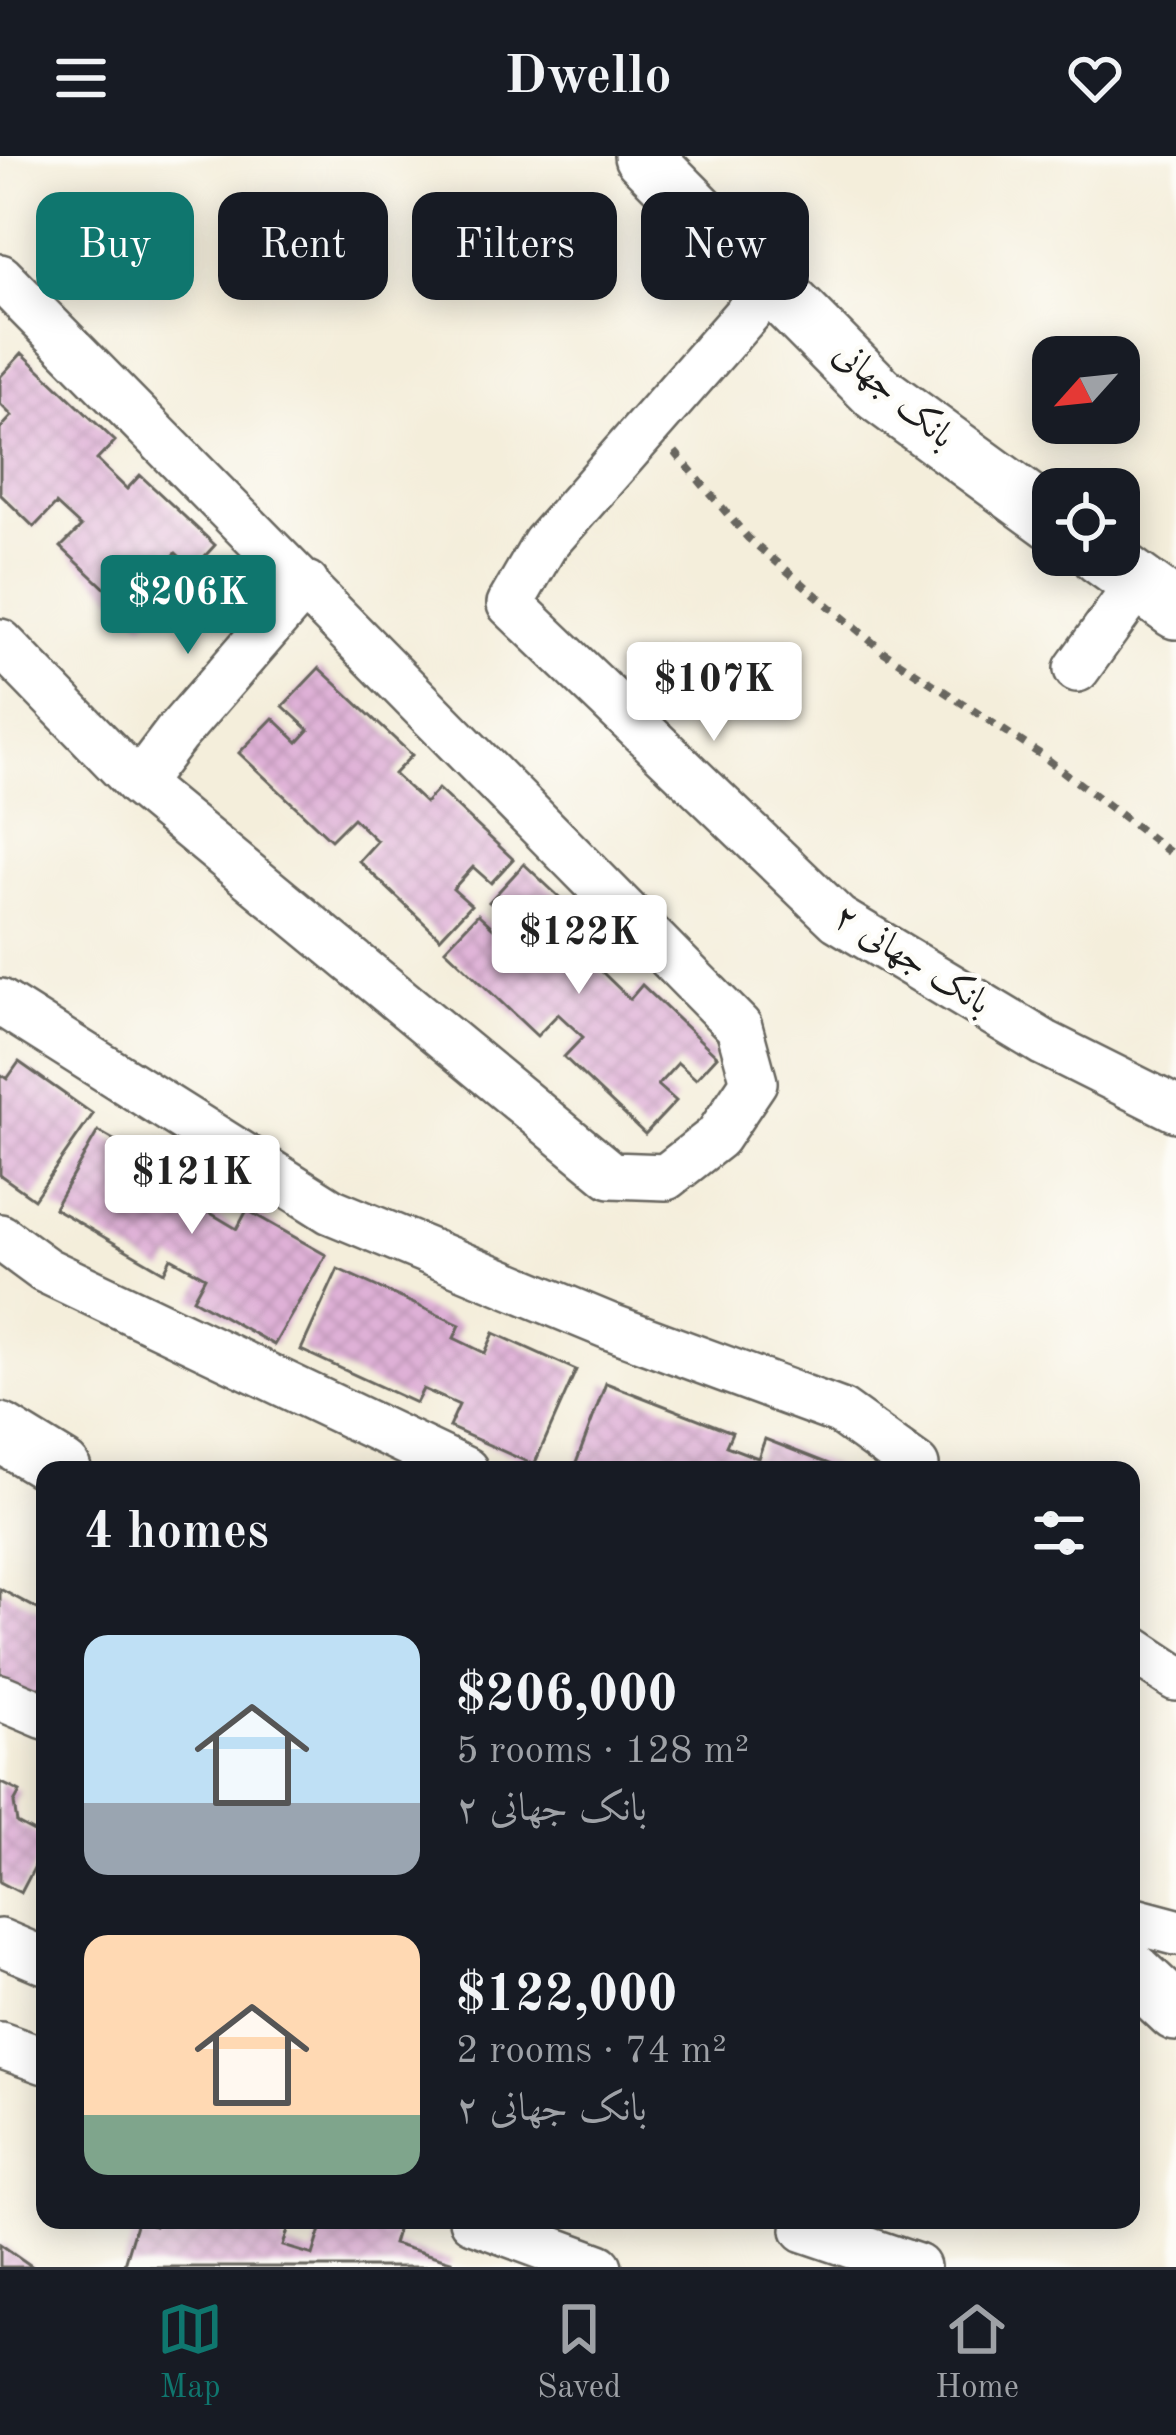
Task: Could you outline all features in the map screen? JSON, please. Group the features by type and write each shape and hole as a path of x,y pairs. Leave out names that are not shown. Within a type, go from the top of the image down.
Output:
{"street":[{"name":"بانک جهانی","path":"643,156 679,192"},
{"path":"0,277 740,1027 754,1082 717,1137 666,1177 611,1175 138,784 0,641"},
{"name":"بانک جهانی ۲","path":"760,300 545,544 510,604 838,919 1044,1043 1176,1109"},
{"name":"بانک جهانی","path":"786,300 878,393 1032,506"},
{"path":"1077,669 1138,583"},
{"path":"138,784 306,584"},
{"path":"0,1002 331,1211 611,1327 841,1412 909,1461"},
{"path":"0,1237 45,1270 446,1461"},
{"path":"0,1432 47,1461"},
{"path":"1140,1654 1176,1678"},
{"path":"0,1697 36,1712"},
{"path":"1140,1922 1176,1932"},
{"path":"0,1942 36,1957"},
{"path":"1140,1978 1176,2012"},
{"path":"0,2045 36,2058"},
{"path":"496,2229 599,2267"},
{"path":"812,2229 917,2267"}],"path":[{"path":"651,423 748,538 884,652 1043,756 1176,856"}],"building":[{"path":"22,353 115,441 97,460 127,489 140,475 215,545 193,569 176,553 155,575 173,591 143,624 61,547 81,527 56,504 34,527 0,494 0,429 12,416 0,404 0,377"},
{"path":"319,668 412,755 394,774 425,803 438,789 513,859 491,883 473,867 453,889 471,905 440,938 359,861 377,841 353,818 331,840 239,753 273,718 298,742 309,730 283,706"},
{"path":"524,864 617,951 600,970 630,999 642,985 717,1056 696,1079 678,1063 658,1085 676,1101 645,1134 564,1057 583,1037 558,1014 537,1036 445,949 478,914 504,938 515,926 489,902"},
{"path":"19,1062 93,1114 34,1199 0,1175 0,1074 7,1079"},
{"path":"98,1131 215,1198 207,1211 237,1229 247,1210 326,1255 274,1345 193,1299 205,1277 171,1258 164,1272 54,1208"},
{"path":"338,1269 460,1325 454,1338 485,1353 494,1333 576,1370 536,1461 525,1461 449,1427 459,1405 423,1389 416,1403 301,1350"},
{"path":"606,1383 732,1432 726,1446 758,1458 765,1439 821,1461 577,1461"},
{"path":"0,1589 36,1608 36,1707 0,1678"},
{"path":"0,1782 20,1792 14,1803 17,1823 36,1833 36,1864 21,1893 0,1882"},
{"path":"135,2229 288,2229 283,2246 313,2255 321,2229 397,2229 393,2244 451,2261 449,2267 123,2267"},
{"path":"0,2244 33,2267 0,2267"}]}
